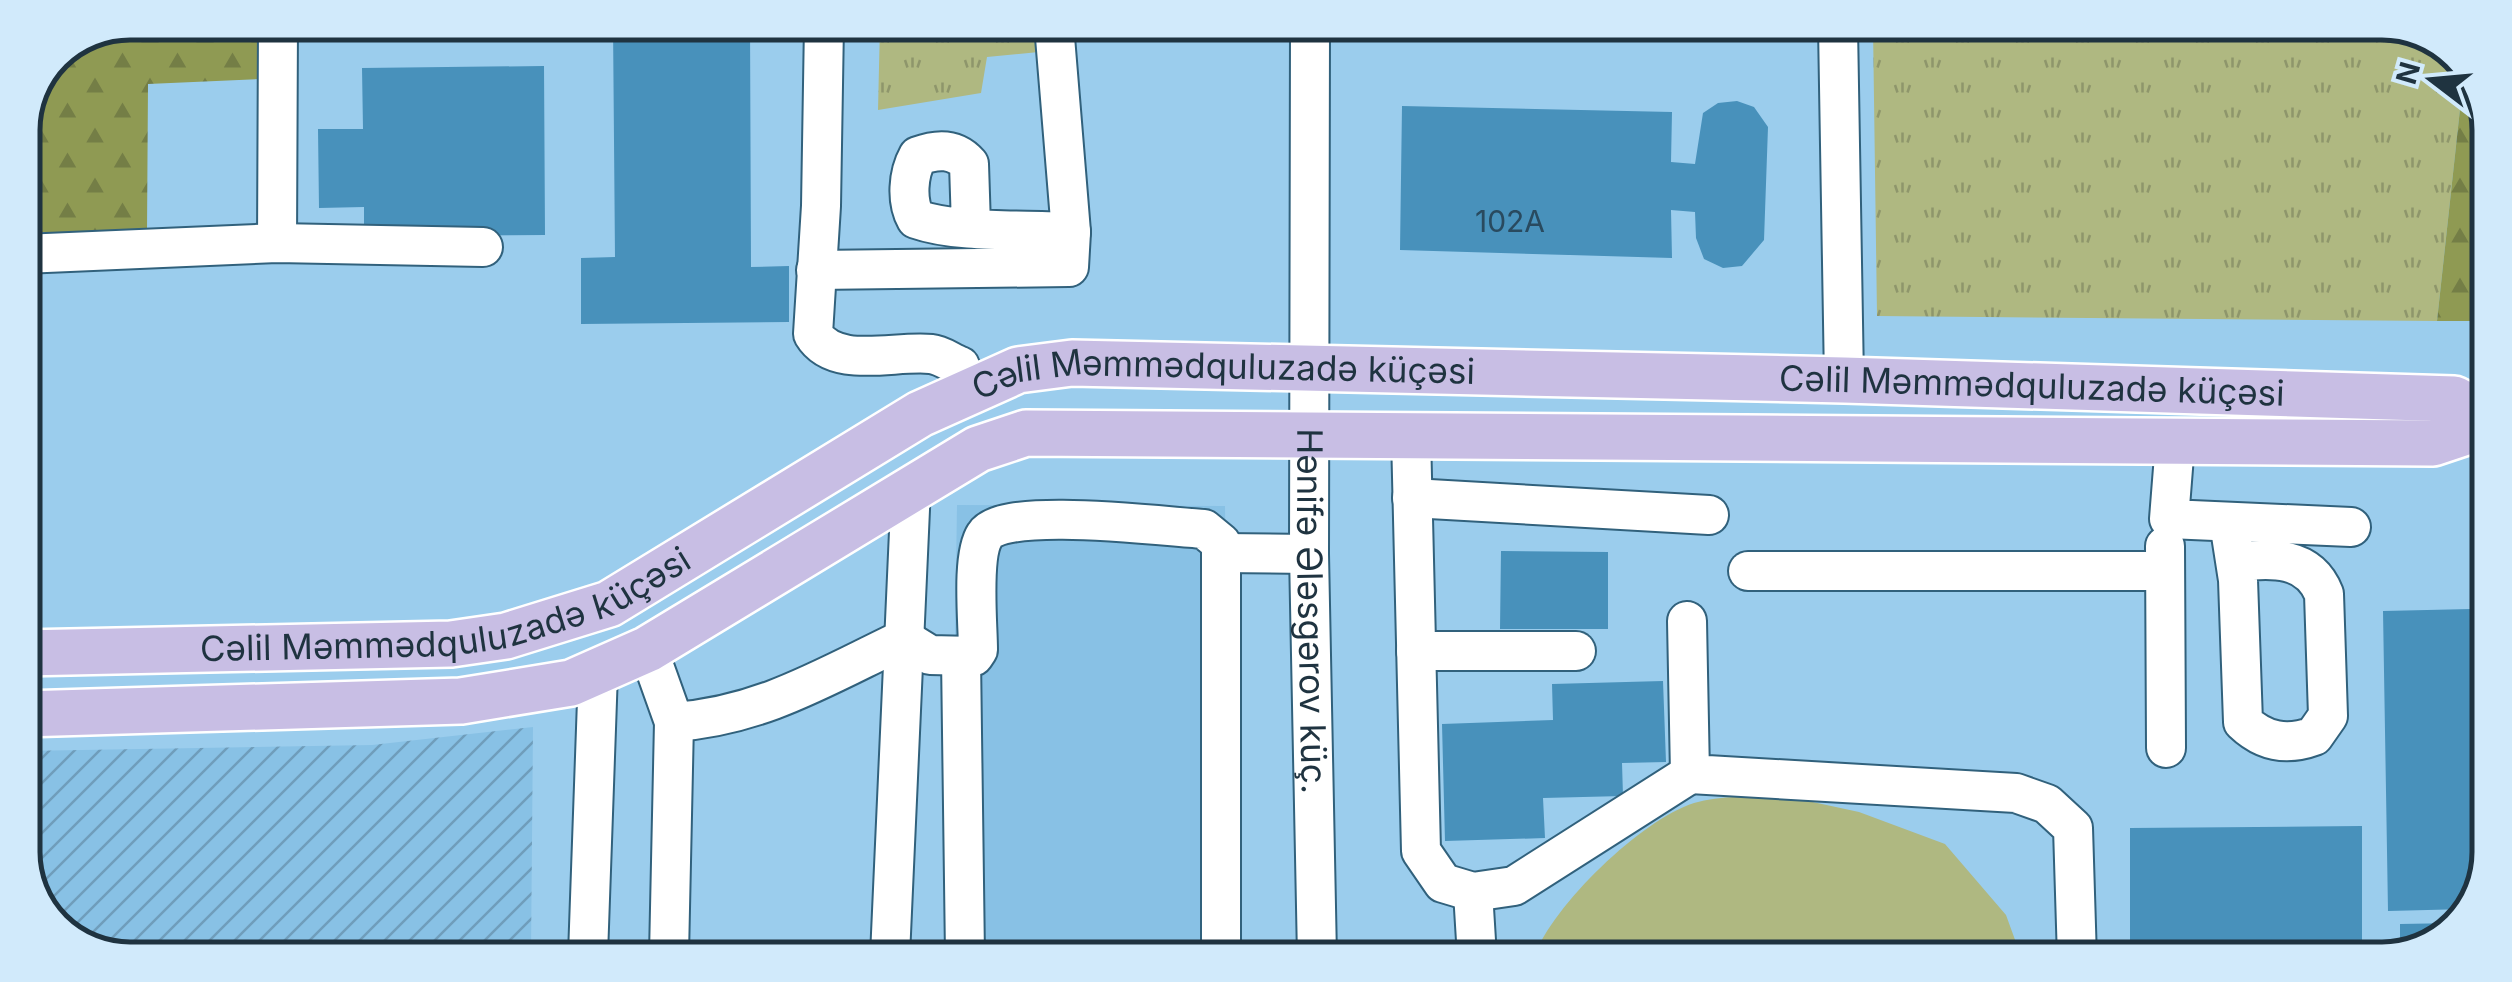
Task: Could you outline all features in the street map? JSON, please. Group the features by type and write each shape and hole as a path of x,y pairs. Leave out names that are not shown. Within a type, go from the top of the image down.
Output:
{"main road":[{"name":"Cəlil Məmmədquluzadə küçəsi","path":"40,653 451,644 506,636 578,616 609,604 890,433 969,391 1018,370 1072,363 1844,380 2454,399 2472,408"},
{"name":"Cəlil Məmmədquluzadə küçəsi","path":"40,713 460,701 571,683 648,649 978,449 1026,432 2433,444 2472,430"},
{"path":"890,433 911,487"},
{"path":"578,616 598,672"}],"street":[{"path":"277,243 278,40"},
{"path":"823,40 813,334 821,347 837,354 936,354 960,366 969,391"},
{"path":"816,270 1065,270 1072,260 1072,232 1055,40"},
{"name":"Hənifə Ələsgərov küç.","path":"1310,40 1309,554 1317,942"},
{"path":"1838,40 1844,380"},
{"path":"972,226 1072,232"},
{"path":"40,253 277,243 483,247"},
{"path":"1411,435 1422,851 1443,882 1474,892 1514,886 1690,774 2016,793 2047,804 2073,828 2076,942"},
{"path":"2166,748 2164,571 2175,443"},
{"path":"891,942 911,487"},
{"path":"1412,498 1709,515"},
{"path":"904,639 930,655 974,656 978,650 979,552 985,534 996,524 1029,519 1204,529 1220,543 1221,942"},
{"path":"2169,519 2351,527"},
{"path":"2229,522 2236,562 2243,722 2266,739 2288,742 2314,736 2328,716 2324,594 2318,578 2308,568 2285,561 2236,562"},
{"path":"1221,554 1309,554"},
{"path":"1748,571 2164,571"},
{"path":"1687,621 1690,774"},
{"path":"674,722 722,719 777,700 904,639"},
{"path":"648,649 674,722 668,942"},
{"path":"1416,651 1576,652"},
{"path":"961,657 964,942"},
{"path":"588,942 598,672"},
{"path":"1474,892 1476,942"}],"shaded area":[{"path":"957,505 1225,506 1231,942 950,942"},
{"path":"533,727 531,942 130,942 101,937 80,927 66,916 47,886 40,858 40,751 372,745"}],"green space":[{"path":"260,40 261,79 148,84 147,232 40,232 40,130 47,96 55,80 80,55 113,42"},
{"path":"880,40 1039,40 1039,52 987,57 981,93 878,110"},
{"path":"1873,40 2382,40 2422,49 2446,66 2462,90 2437,321 1877,316"},
{"path":"2462,90 2472,124 2472,321 2437,321"},
{"path":"1780,795 1859,812 1945,844 2006,915 2016,942 1541,942 1579,890 1625,845 1673,812 1704,800"}],"building":[{"path":"613,40 750,40 751,267 789,266 789,322 581,324 581,258 615,257"},
{"path":"544,66 545,235 364,236 364,207 319,208 318,129 363,129 362,68"},
{"path":"1737,101 1754,107 1768,127 1764,240 1742,266 1723,268 1704,259 1696,238 1695,212 1671,210 1672,258 1400,250 1402,106 1672,112 1671,162 1695,164 1703,113 1718,103"},
{"path":"1501,551 1608,552 1608,629 1500,629"},
{"path":"2471,609 2472,852 2467,881 2451,909 2388,911 2383,611"},
{"path":"1663,681 1666,762 1622,763 1623,796 1543,798 1545,838 1445,841 1442,724 1553,720 1552,684"},
{"path":"2362,826 2362,942 2130,942 2130,828"},
{"path":"2437,923 2400,940 2400,924"}]}
